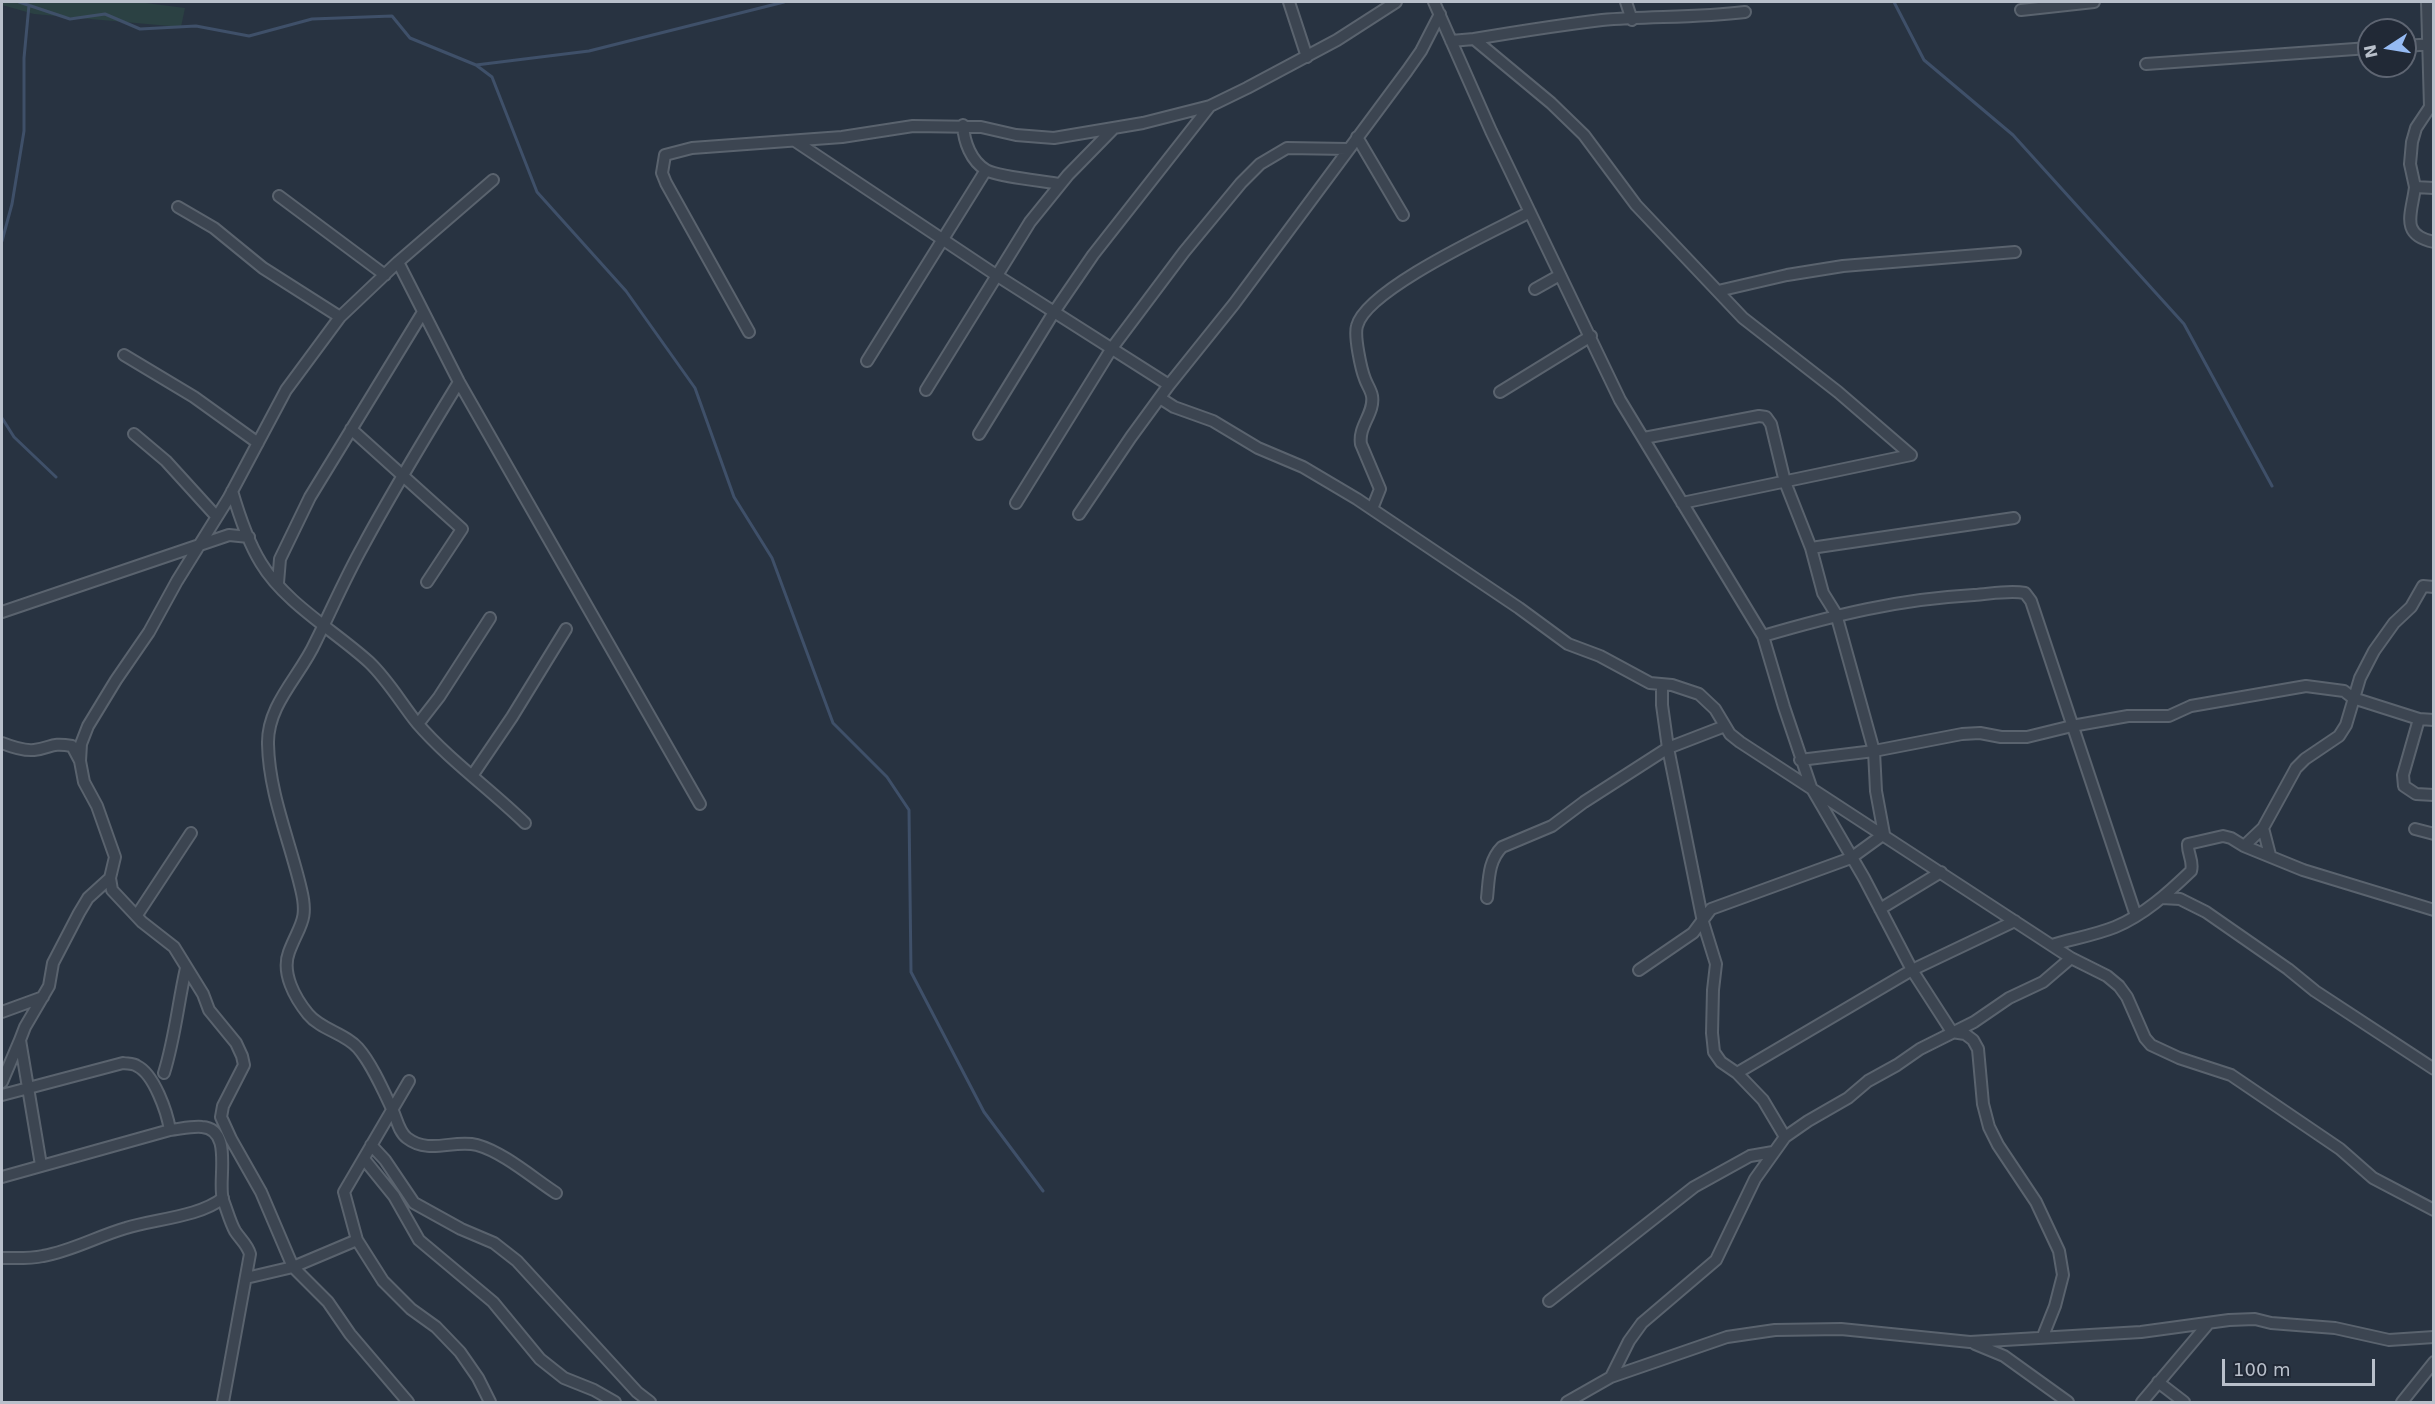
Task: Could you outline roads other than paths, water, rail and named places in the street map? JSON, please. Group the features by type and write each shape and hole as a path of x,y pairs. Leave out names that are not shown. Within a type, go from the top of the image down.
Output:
{"street":[{"path":"1289,2 1307,57"},
{"path":"749,332 666,183 662,173 663,161 665,156 671,152 692,148 842,137 913,126 963,125 1044,137 1114,128 1209,106 1279,73 1365,23 1396,2"},
{"path":"1434,2 1530,212 1620,400 1763,636 1800,760 1811,787 1864,878 1935,1010 1952,1032 1965,1034 1973,1040 1978,1049 1983,1104 1989,1127 1998,1145 2036,1202 2059,1251 2063,1275 2055,1306 2043,1336"},
{"path":"1626,2 1632,20"},
{"path":"2021,9 2094,2"},
{"path":"2427,2 2431,44 2432,107 2416,128 2412,142 2410,164 2415,187 2410,225 2417,237 2433,242"},
{"path":"1451,41 1604,20 1674,16 1706,17 1745,12"},
{"path":"1079,514 1169,385 1234,304 1421,51 1440,14"},
{"path":"1474,39 1584,135 1636,205 1743,318 1838,392 1911,455 1682,503"},
{"path":"2146,64 2357,49"},
{"path":"980,434 1054,312 1093,255 1209,106"},
{"path":"963,125 967,146 986,170 1060,184"},
{"path":"926,390 1030,222 1060,184 1114,128"},
{"path":"1358,137 1403,215"},
{"path":"795,141 996,275 1169,385"},
{"path":"1016,503 1112,348 1184,252 1241,183 1260,164 1287,148 1348,149"},
{"path":"867,361 986,170"},
{"path":"408,1402 350,1334 328,1302 293,1267 261,1192 221,1117 223,1106 244,1065 242,1056 236,1043 209,1010 203,994 174,947 156,935 112,890 110,878 115,857 98,806 84,782 80,761 81,744 88,726 149,632 232,491 286,390 340,317 398,262 493,180"},
{"path":"2415,187 2433,188"},
{"path":"279,196 385,275"},
{"path":"178,207 214,228 263,268 340,317"},
{"path":"1372,509 1380,489 1359,436 1372,403 1372,394 1361,367 1355,333 1361,314 1375,300 1396,285 1530,212"},
{"path":"1718,291 1787,275 1844,266 2015,252"},
{"path":"398,262 459,382 700,804"},
{"path":"1535,289 1560,275"},
{"path":"278,583 280,559 310,497 423,312"},
{"path":"1500,392 1591,336"},
{"path":"123,355 194,397 258,443"},
{"path":"459,382 401,476 361,548 314,645 284,693 270,724 268,744 278,810 302,891 305,911 302,925 288,954 287,971 289,981 310,1017 358,1048 393,1110 404,1136 416,1143 437,1147 471,1144 485,1148 556,1193"},
{"path":"1160,398 1174,407 1213,421 1258,448 1303,467 1372,509 1520,608 1561,640 1600,656 1650,683 1679,687 1699,694 1715,709 1730,734 1740,742 2071,958 2107,976 2127,997 2145,1038 2151,1046 2231,1075 2340,1149 2373,1178 2433,1210"},
{"path":"1644,438 1759,416 1767,417 1771,423 1785,482 1811,548 1823,593 1836,614 1874,751 1876,791 1884,834"},
{"path":"351,429 462,529 427,582"},
{"path":"134,434 166,460 216,516"},
{"path":"232,491 261,564 286,593 380,674 418,724 525,823"},
{"path":"1811,548 2014,518"},
{"path":"2,612 230,535 249,537"},
{"path":"2244,846 2263,828 2296,768 2305,759 2339,736 2346,725 2353,698 2365,669 2394,623 2411,607 2423,586 2433,587"},
{"path":"1763,636 1836,614 1878,605 1932,598 2025,593 2031,601 2136,916"},
{"path":"418,724 439,697 490,618"},
{"path":"472,776 512,717 566,629"},
{"path":"1662,685 1663,716 1668,748 1702,921 1716,964 1712,1033 1714,1052 1721,1062 1737,1073 1763,1100 1785,1137"},
{"path":"1800,760 1874,751 1962,734 1980,733 2001,737 2027,737 2128,716 2169,716 2192,706 2306,686 2344,691 2353,698 2420,719 2433,720"},
{"path":"2420,719 2403,775 2404,786 2416,794 2433,795"},
{"path":"1487,897 1491,863 1495,854 1502,847 1551,826 1668,748 1725,726"},
{"path":"2,743 18,749 35,750 55,743 72,746 80,761"},
{"path":"2263,828 2270,855"},
{"path":"2415,829 2433,834"},
{"path":"137,915 191,833"},
{"path":"1639,969 1693,933 1711,909 1851,858 1884,834"},
{"path":"2052,945 2115,927 2136,916 2162,898 2191,871 2188,843 2223,836 2303,870 2433,910"},
{"path":"1880,909 1941,872"},
{"path":"2,1082 25,1027 49,986 52,963 88,898 110,878"},
{"path":"2162,898 2180,899 2206,912 2315,990 2433,1069"},
{"path":"1737,1073 1912,970 2015,921"},
{"path":"1611,1377 1629,1341 1642,1323 1716,1260 1742,1203 1773,1152 1785,1137 1808,1120 1848,1098 1868,1081 1952,1032 1974,1022 2009,998 2043,982 2071,958"},
{"path":"164,1073 172,1049 175,1019 180,1006 179,999 186,968"},
{"path":"2,1012 43,997"},
{"path":"20,1040 41,1165"},
{"path":"2,1095 123,1063 135,1064 148,1077 163,1103 170,1130"},
{"path":"409,1081 344,1192 357,1240 383,1281 403,1302 436,1327 460,1352 478,1378 490,1402"},
{"path":"2,1177 170,1130 204,1126 215,1132 222,1151 223,1198 235,1231 248,1246 250,1254 223,1402"},
{"path":"371,1145 385,1160 414,1203 461,1229 494,1243 517,1261 637,1392 650,1402"},
{"path":"1549,1301 1694,1187 1750,1156 1773,1152"},
{"path":"364,1159 393,1196 419,1240 493,1302 540,1359 564,1378 594,1390 615,1402"},
{"path":"2,1258 45,1256 124,1229 191,1212 217,1203 223,1198"},
{"path":"246,1278 293,1267 357,1240"},
{"path":"1567,1402 1611,1377 1712,1342 1756,1332 1841,1329 1970,1342 2141,1332 2229,1320 2255,1320 2335,1328 2389,1340 2433,1337"},
{"path":"2142,1402 2208,1324"},
{"path":"1970,1342 2004,1356 2068,1402"},
{"path":"2404,1402 2433,1362"},
{"path":"2158,1382 2184,1402"}],"waterway":[{"path":"19,2 70,19 105,14 140,29 196,26 249,36 312,19 392,16 410,38 476,65 492,77 537,192 626,291 695,388 734,497 772,558 833,723 887,777 909,810 911,972 984,1112 1043,1191"},
{"path":"476,65 589,51 784,2"},
{"path":"1894,2 1924,60 2013,135 2184,324 2272,486"},
{"path":"2,241 12,204 24,131 24,58 29,5"},
{"path":"2,418 14,437 56,477"}]}
